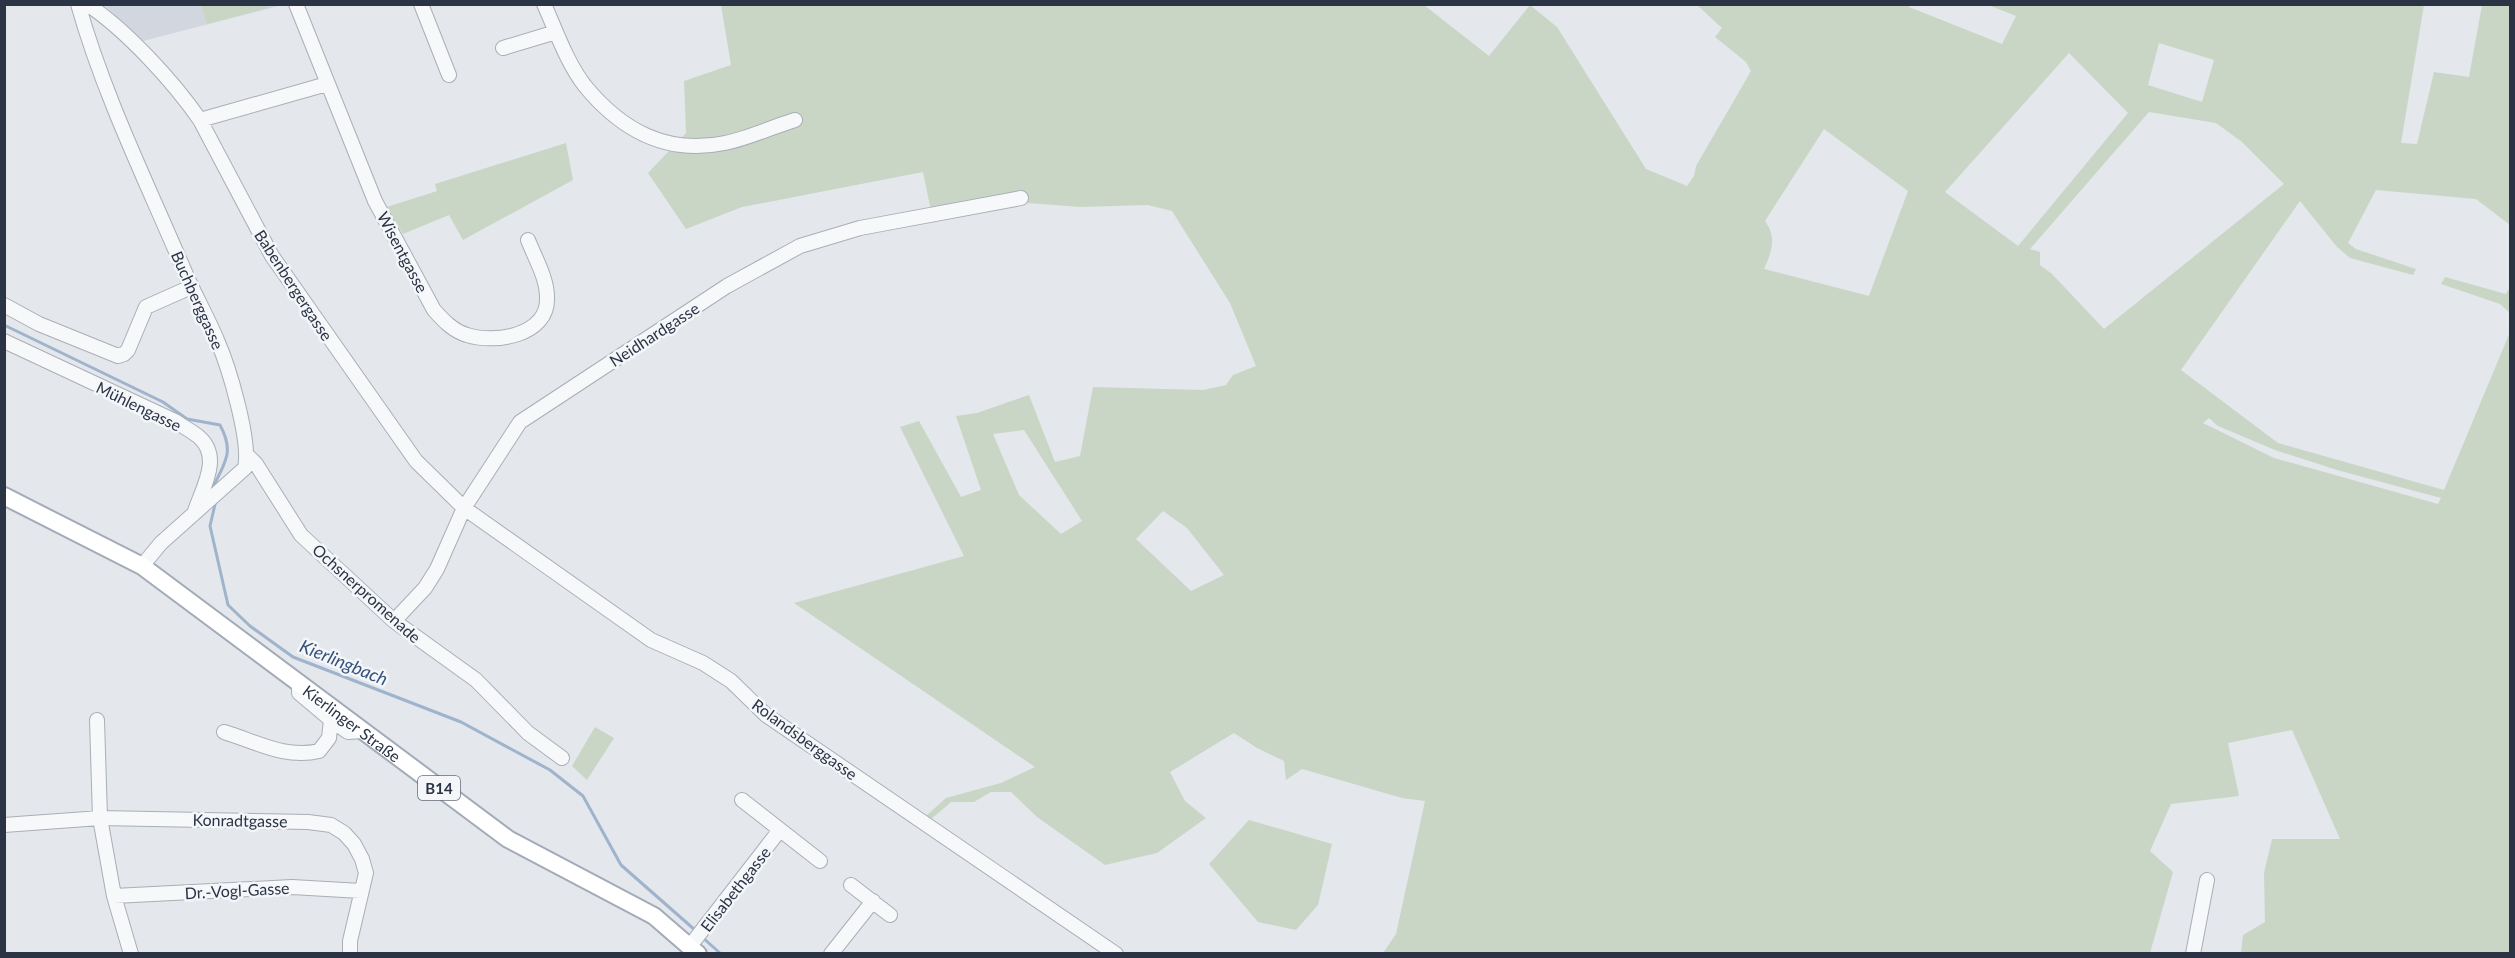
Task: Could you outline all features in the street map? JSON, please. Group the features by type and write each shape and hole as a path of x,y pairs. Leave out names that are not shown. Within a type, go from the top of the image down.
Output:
{"main road":[{"name":"Kierlinger Straße","path":"4,496 142,566 508,839 654,916 696,943"}],"street":[{"name":"Buchberggasse","path":"78,4 111,101 191,287 218,342 239,412 248,456"},
{"name":"Babenbergergasse","path":"87,4 109,19 191,106 272,255 416,461 464,508"},
{"name":"Wisentgasse","path":"296,4 375,201 434,310 450,326 466,335 502,339 521,333 536,323 544,310 547,297 544,282 528,240"},
{"path":"421,4 449,75"},
{"path":"544,4 584,85 613,115 650,138 671,145 726,143 795,120"},
{"path":"503,48 556,32"},
{"path":"200,120 327,84"},
{"name":"Neidhardgasse","path":"394,621 425,588 437,569 464,508 520,422 727,286 800,246 860,228 1021,198"},
{"path":"4,305 39,324 118,356 128,350 146,307 191,287"},
{"name":"Mühlengasse","path":"4,341 175,421 200,438 210,454 210,470 194,513"},
{"path":"142,566 161,543 245,468 248,456"},
{"name":"Ochsnerpromenade","path":"248,456 256,464 302,535 394,621 476,680 528,733 562,758"},
{"name":"Rolandsberggasse","path":"464,508 651,640 703,663 730,681 766,715 1116,954"},
{"path":"299,682 299,693 331,720 348,732 363,731"},
{"path":"97,720 100,818 114,896 131,954"},
{"path":"224,732 268,749 303,755 319,751 325,745 329,738 331,720"},
{"name":"Elisabethgasse","path":"742,800 820,861"},
{"name":"Konradtgasse","path":"4,825 100,818 308,822 331,825 344,833 354,844 366,873 350,954"},
{"name":"Elisabethgasse","path":"696,943 780,831"},
{"path":"2193,954 2207,880"},
{"path":"851,885 890,915"},
{"name":"Dr.-Vogl-Gasse","path":"114,896 292,886 361,891"},
{"path":"831,954 873,901"}],"shaded area":[{"path":"286,4 143,41 104,5"}],"green space":[{"path":"267,4 268,8 207,24 201,5"},
{"path":"721,5 1424,5 1489,56 1530,5 1557,27 1646,169 1687,186 1694,176 1696,166 1751,71 1746,62 1715,37 1722,28 1697,5 1910,5 1909,7 2002,44 2016,16 1988,5 2424,5 2401,143 2417,144 2434,72 2469,77 2482,5 2510,5 2510,225 2476,199 2376,190 2348,243 2356,249 2416,269 2413,275 2350,258 2337,247 2300,201 2181,370 2278,443 2444,490 2510,332 2510,953 2241,953 2243,935 2265,922 2264,873 2272,839 2340,839 2292,730 2228,743 2239,796 2171,804 2150,851 2173,872 2150,953 1383,953 1396,934 1425,801 1402,798 1302,769 1286,780 1284,761 1257,748 1234,733 1170,772 1185,801 1206,818 1157,853 1105,865 1037,817 1011,792 991,792 974,802 951,802 930,820 926,816 946,798 1001,783 1035,767 794,603 964,556 900,427 919,421 961,497 981,490 956,416 977,413 1029,395 1055,462 1080,456 1093,387 1203,390 1226,385 1233,375 1256,366 1230,303 1172,211 1148,205 1081,207 1027,203 1004,207 931,211 923,172 742,207 686,229 648,173 686,133 684,81 731,65","holes":["2159,43 2214,60 2202,102 2148,85","2069,53 2128,113 2018,246 1945,192","2149,112 2216,123 2242,142 2284,184 2104,329 2052,274 2040,265 2040,252 2030,249","1824,129 1908,191 1869,296 1764,269 1772,245 1769,227 1765,221","2209,418 2218,426 2275,450 2337,470 2441,498 2438,504 2274,458 2203,423","1024,430 1082,521 1061,534 1019,495 993,434","1163,511 1187,528 1224,575 1191,591 1136,539"]},
{"path":"566,143 573,180 463,240 449,215 403,234 387,207 437,191 435,184"},
{"path":"2445,277 2506,294 2510,287 2510,313 2500,304 2441,284"},
{"path":"595,727 614,738 587,780 572,766"},
{"path":"1249,820 1332,844 1318,905 1296,930 1258,922 1209,864"}],"waterway":[{"name":"Kierlingbach","path":"4,325 163,402 187,419 220,425 227,442 227,456 214,485 215,490"},
{"name":"Kierlingbach","path":"216,500 210,526 228,605 250,626 293,657 461,722 550,770 583,796 621,865 695,930"},
{"name":"Kierlingbach","path":"702,937 721,954"}]}
